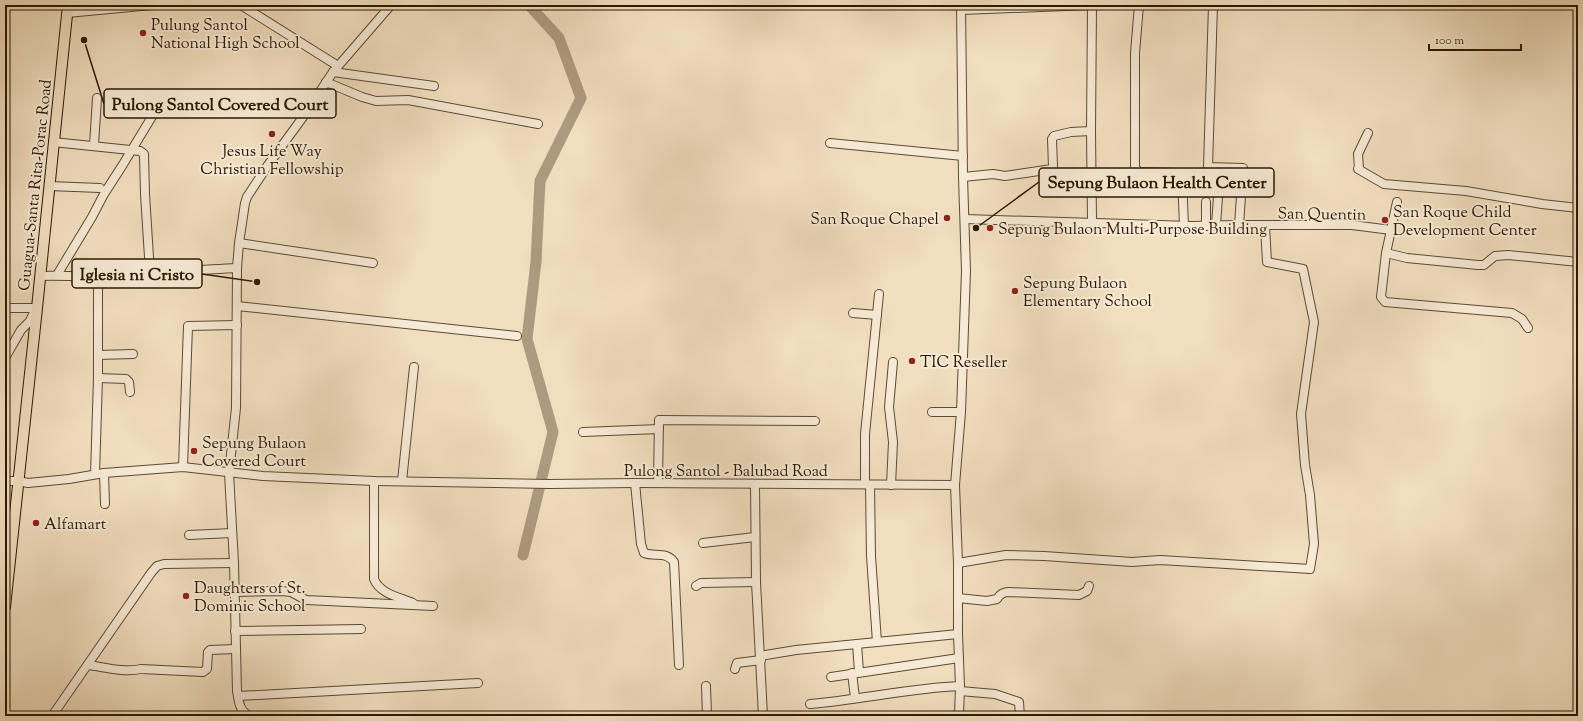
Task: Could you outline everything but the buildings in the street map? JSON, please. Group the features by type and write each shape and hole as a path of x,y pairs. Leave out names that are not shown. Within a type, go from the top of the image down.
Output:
{"main road":[{"name":"Guagua-Santa Rita-Porac Road","path":"5,608 9,545 18,480 37,308 67,9"}],"street":[{"path":"67,9 152,5"},
{"path":"241,5 336,69 434,86"},
{"path":"250,716 242,712 238,696 235,649 234,563 229,473 236,408 237,268 239,243 247,197 326,82 391,5"},
{"path":"960,716 958,563 955,485 961,412 966,273 961,7 1092,5 1092,222"},
{"path":"1139,5 1135,53 1135,168 1140,172 1175,173 1182,176 1184,226"},
{"path":"1213,5 1208,167 1243,168 1239,225"},
{"path":"326,82 362,97 376,101 408,100 538,124"},
{"path":"94,145 97,98"},
{"path":"57,275 104,194 162,100"},
{"path":"963,177 993,174 1005,176 1052,169 1052,139 1054,136 1071,132 1091,131"},
{"path":"1368,133 1358,154 1358,169 1384,184 1466,191 1542,204 1578,208"},
{"path":"53,142 94,145 140,151 144,154 150,273"},
{"path":"830,143 963,156"},
{"path":"49,186 100,188"},
{"path":"1216,225 1218,197"},
{"path":"1206,202 1206,226"},
{"path":"1397,202 1386,253 1381,297 1385,302 1512,313 1522,319 1528,328"},
{"name":"San Quentin","path":"965,219 1184,226 1352,225 1391,230"},
{"path":"958,563 1006,555 1132,562 1160,560 1310,569 1314,544 1301,414 1314,322 1304,269 1267,262 1265,226"},
{"path":"239,243 373,263"},
{"path":"1386,253 1407,258 1478,265 1484,265 1495,256 1508,255 1578,262"},
{"path":"40,276 98,276 237,268"},
{"path":"95,474 98,378 98,276"},
{"path":"877,642 865,434 879,294"},
{"path":"237,306 517,336"},
{"path":"5,308 37,308 30,321 21,330 5,358"},
{"path":"853,312 878,315"},
{"path":"183,467 188,326 237,325"},
{"path":"98,356 133,354"},
{"path":"891,485 893,442 889,407 893,362"},
{"path":"402,481 414,367"},
{"path":"98,378 126,379 129,382 130,392"},
{"path":"932,412 961,412"},
{"path":"658,484 659,420 815,421"},
{"path":"583,432 658,429"},
{"name":"Pulong Santol - Balubad Road","path":"5,480 18,480 28,483 69,479 104,473 183,467 229,473 374,481 549,484 635,483 955,485"},
{"path":"104,473 105,504"},
{"path":"374,481 374,579 377,587 382,590 420,605"},
{"path":"635,483 641,544 644,553 651,555 665,554 674,562 679,664"},
{"path":"755,484 756,582 763,716"},
{"path":"189,535 232,533"},
{"path":"703,544 755,537"},
{"path":"52,716 157,566 164,564 234,563"},
{"path":"696,586 701,583 756,582"},
{"path":"958,598 987,601 997,599 999,595 1004,592 1079,595 1087,591 1089,586"},
{"path":"235,592 281,591 291,592 306,600 433,606"},
{"path":"235,631 361,629"},
{"path":"735,669 737,663 796,650 958,634"},
{"path":"855,698 857,644"},
{"path":"88,665 134,671 141,669 203,672 206,669 208,652 210,650 235,649"},
{"path":"831,677 959,658"},
{"path":"238,696 478,683"},
{"path":"706,686 707,716"},
{"path":"810,704 960,688 995,694 1019,702 1020,716"}],"waterway":[{"path":"523,555 553,432 527,339 536,262 540,181 581,98 559,38 529,5"}],"place":[{"name":"Pulung Santol National High School","path":"143,33"},
{"name":"Pulong Santol Covered Court","path":"84,40"},
{"name":"Jesus Life Way Christian Fellowship","path":"272,134"},
{"name":"San Roque Chapel","path":"947,218"},
{"name":"San Roque Child Development Center","path":"1385,220"},
{"name":"Sepung Bulaon Health Center","path":"976,228"},
{"name":"Sepung Bulaon Multi-Purpose Building","path":"990,228"},
{"name":"Iglesia ni Cristo","path":"257,282"},
{"name":"Sepung Bulaon Elementary School","path":"1015,291"},
{"name":"TIC Reseller","path":"912,361"},
{"name":"Sepung Bulaon Covered Court","path":"194,451"},
{"name":"Alfamart","path":"36,523"},
{"name":"Daughters of St. Dominic School","path":"186,596"}]}
